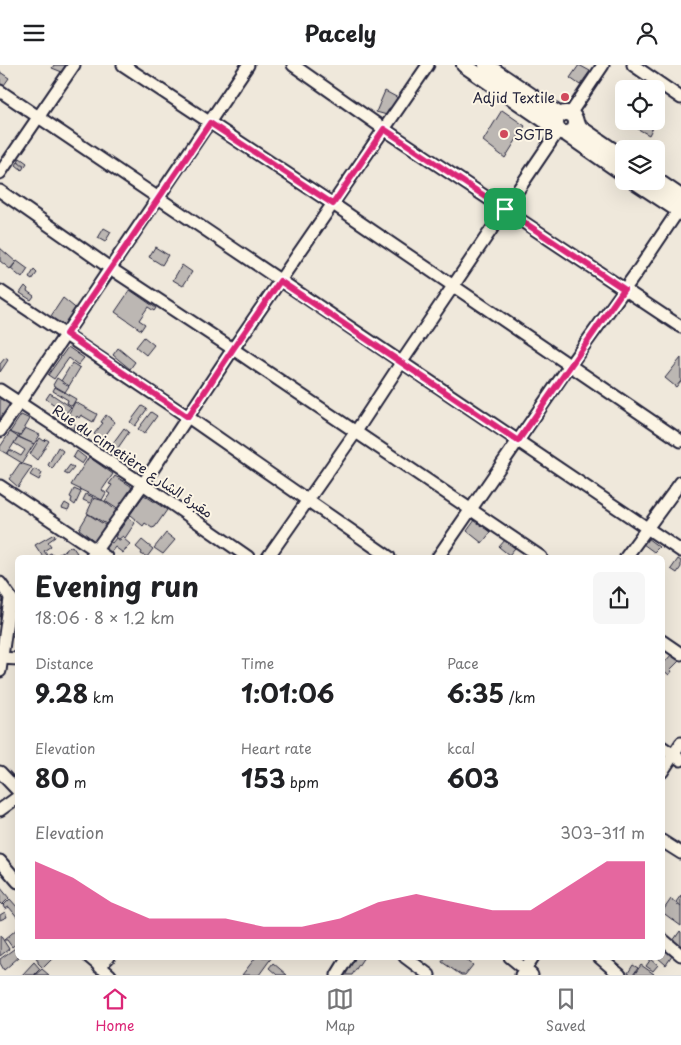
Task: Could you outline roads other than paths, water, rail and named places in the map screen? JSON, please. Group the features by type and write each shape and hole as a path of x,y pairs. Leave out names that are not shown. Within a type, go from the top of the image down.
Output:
{"main road":[{"path":"464,65 615,153"},
{"path":"486,65 564,124 615,166"},
{"path":"650,190 680,207"},
{"path":"665,190 680,207"}],"street":[{"path":"0,173 74,65"},
{"path":"123,65 333,204 681,441"},
{"path":"0,431 248,65"},
{"path":"293,65 384,129 681,327"},
{"path":"0,486 98,555 233,349 428,65"},
{"path":"269,555 355,433 400,363 603,65"},
{"path":"633,65 681,98"},
{"path":"0,91 681,551"},
{"path":"0,191 110,268 537,555"},
{"path":"439,555 680,207"},
{"path":"0,291 188,417 386,555"},
{"name":"Rue du cimetière مقبرة الشارع","path":"0,390 143,484 245,555"},
{"path":"627,555 681,482"},
{"path":"0,583 14,603 1,658 0,671"},
{"path":"665,643 681,654"},
{"path":"1,658 15,659"},
{"path":"665,769 677,757 681,743"},
{"path":"665,749 677,757"},
{"path":"0,772 15,788"},
{"path":"0,810 15,799"},
{"path":"665,843 681,853"},
{"path":"0,861 15,878"},
{"path":"665,942 681,955"},
{"path":"92,960 110,975"},
{"path":"99,967 106,960"},
{"path":"337,975 346,960"},
{"path":"409,960 429,975"},
{"path":"513,960 526,973 532,960"},
{"path":"602,960 620,975"}],"place":[{"name":"Adjid Textile","path":"565,97"},
{"name":"SGTB","path":"504,134"}]}
